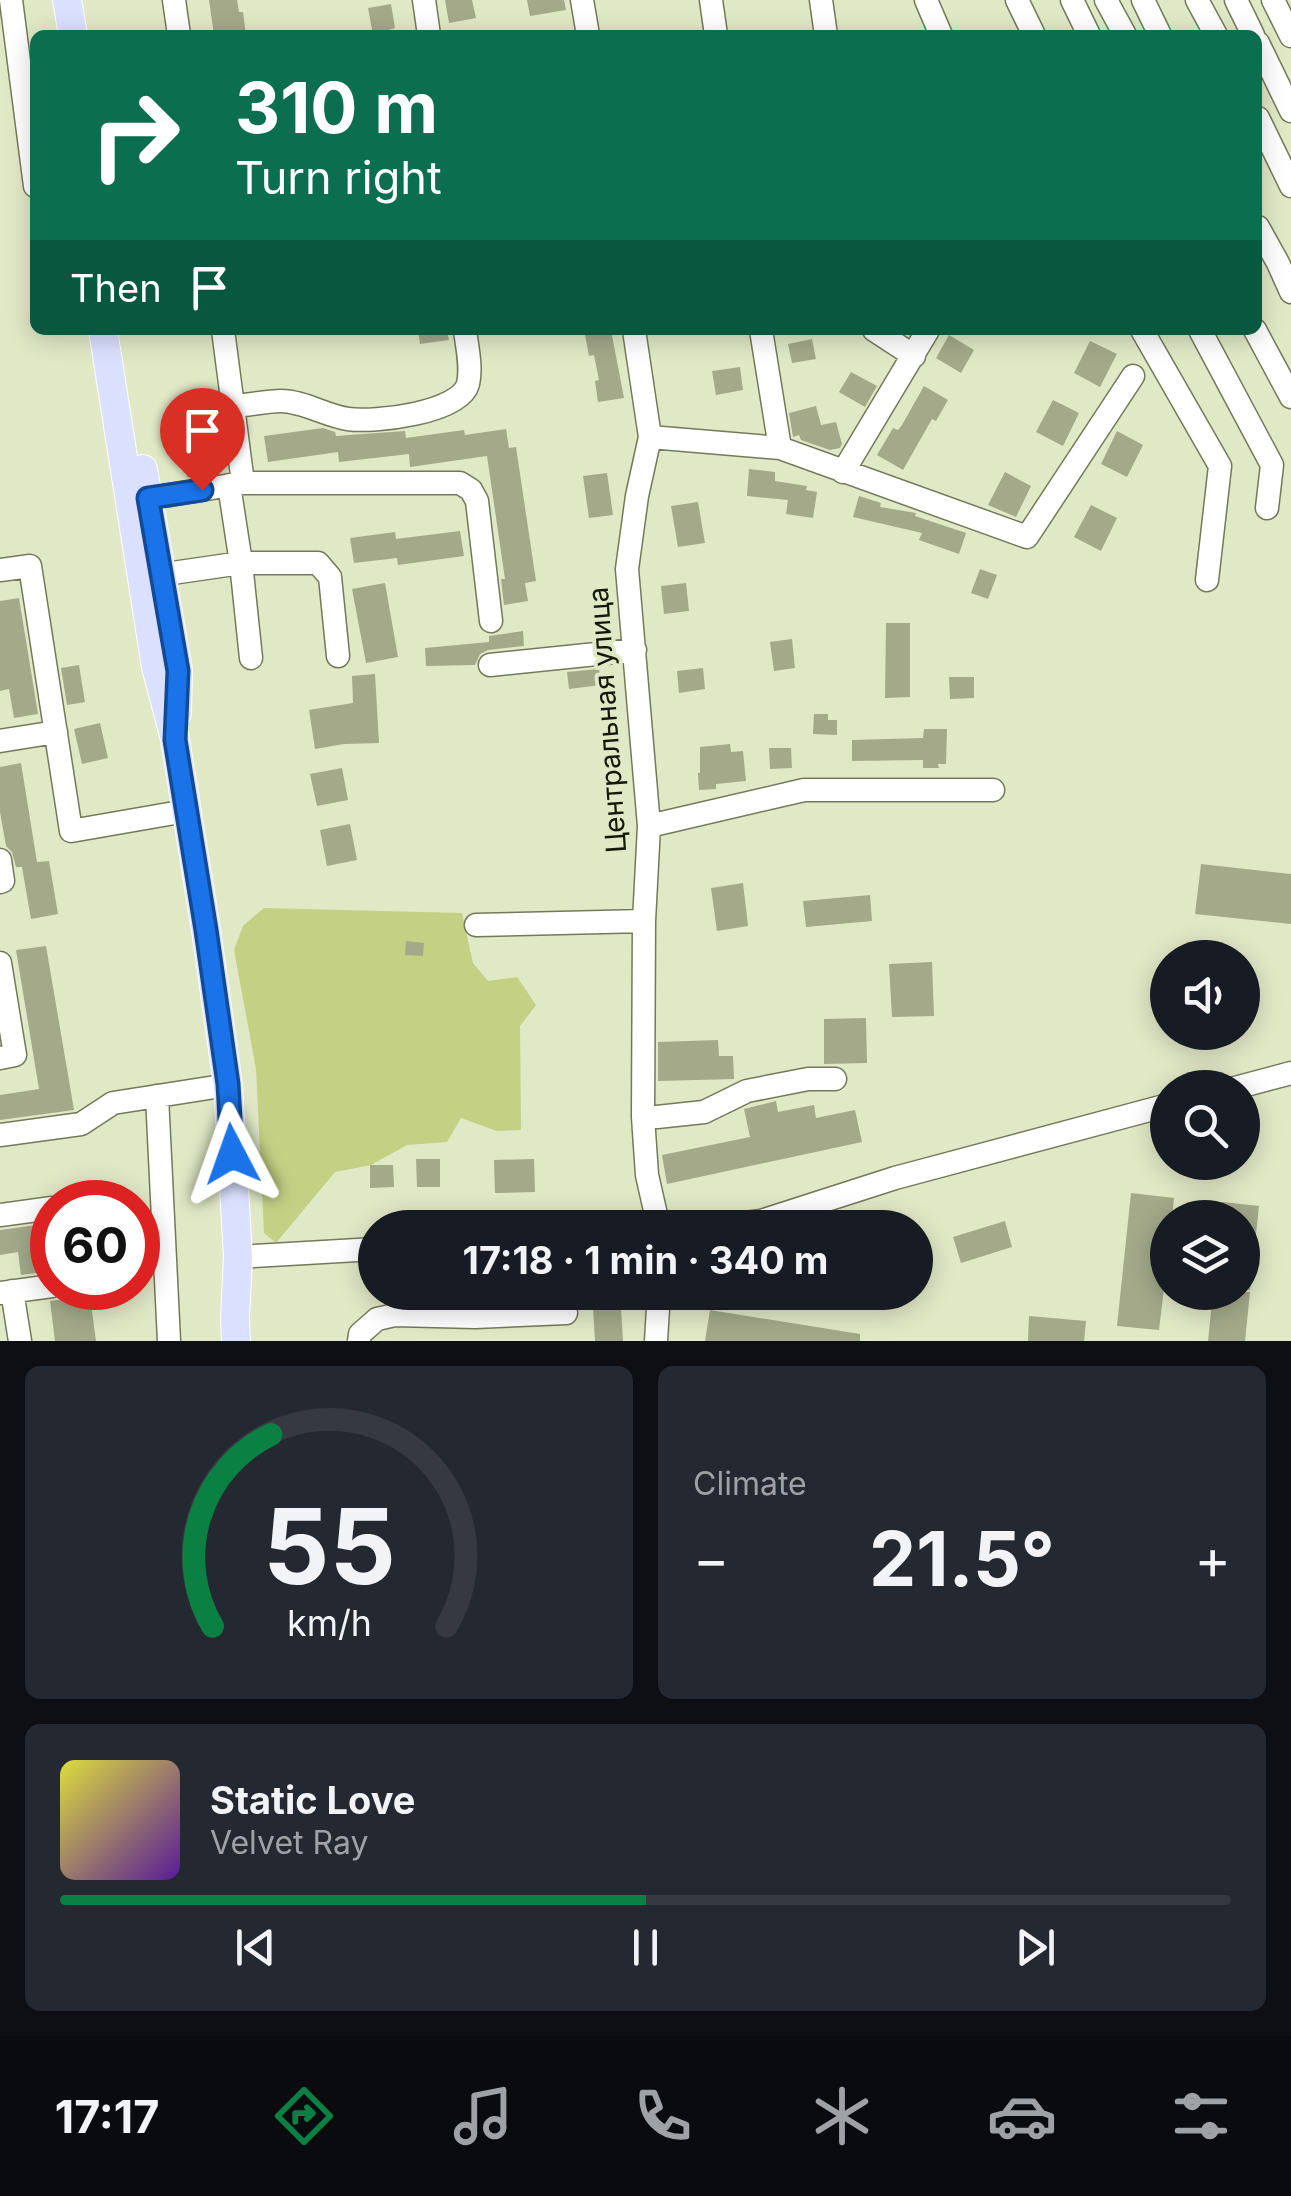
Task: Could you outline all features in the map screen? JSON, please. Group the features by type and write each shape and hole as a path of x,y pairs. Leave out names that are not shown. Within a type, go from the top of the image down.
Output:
{"main road":[{"path":"53,0 57,30"},
{"path":"67,0 72,30"},
{"path":"104,335 152,576 156,667 175,740 228,1084 238,1258 236,1341"},
{"path":"121,335 139,500"}],"street":[{"path":"11,0 30,147"},
{"path":"174,0 178,30"},
{"path":"424,0 428,30"},
{"path":"582,0 587,30"},
{"path":"711,0 715,30"},
{"path":"821,0 825,30"},
{"path":"926,0 939,30"},
{"path":"1017,0 1032,30"},
{"path":"1072,0 1087,30"},
{"path":"1106,0 1121,30"},
{"path":"1143,0 1158,30"},
{"path":"1197,0 1213,30"},
{"path":"1236,0 1251,30"},
{"path":"1274,0 1291,36"},
{"path":"1262,51 1291,111"},
{"path":"1262,126 1291,186"},
{"path":"1262,234 1291,292"},
{"path":"225,335 235,406 241,563 251,658"},
{"path":"235,406 284,401 353,420 402,416 441,406 462,396 468,385 466,335"},
{"name":"Центральная улица","path":"635,335 650,437 628,560 649,826 642,1117 647,1175 655,1210"},
{"path":"763,335 780,448"},
{"path":"882,335 914,356"},
{"path":"844,472 925,335"},
{"path":"1145,335 1220,466 1207,580"},
{"path":"1203,335 1272,464 1268,497 1291,474"},
{"path":"1258,335 1291,397"},
{"path":"650,437 780,448 1027,537 1133,376"},
{"path":"139,500 236,484 460,484 471,490 477,501 491,621"},
{"path":"152,576 241,563 318,563 330,578 338,656"},
{"path":"0,570 30,566 71,831 186,811"},
{"path":"490,666 635,650"},
{"path":"0,741 56,732"},
{"path":"649,826 804,790 993,790"},
{"path":"0,860 0,882"},
{"path":"476,925 644,922"},
{"path":"0,964 15,1055 0,1058"},
{"path":"1260,1081 1291,1072"},
{"path":"642,1117 704,1112 746,1091 835,1079"},
{"path":"0,1136 81,1124 113,1103 228,1084"},
{"path":"157,1096 169,1341"},
{"path":"795,1210 895,1178 1150,1110"},
{"path":"0,1215 30,1211"},
{"path":"238,1258 358,1250"},
{"path":"6,1292 20,1341"},
{"path":"474,1310 475,1316"},
{"path":"656,1341 658,1310"},
{"path":"358,1341 360,1334 377,1319 396,1315 566,1313"}],"green space":[{"path":"264,908 462,913 473,963 488,981 517,977 536,1005 520,1026 521,1130 497,1131 461,1118 447,1142 407,1145 371,1165 335,1172 276,1243 264,1233 256,1069 234,950 243,926"}],"building":[{"path":"209,0 237,0 245,30 213,30"},
{"path":"445,0 472,0 476,18 449,23"},
{"path":"527,0 564,0 566,10 530,16"},
{"path":"391,4 395,28 372,30 368,8"},
{"path":"419,335 448,335 449,340 420,344"},
{"path":"585,335 612,335 624,398 598,402 595,381 599,380 594,355 589,356"},
{"path":"949,335 974,350 961,373 936,358"},
{"path":"812,339 816,359 792,363 788,344"},
{"path":"1090,341 1117,354 1100,387 1074,373"},
{"path":"740,367 743,390 716,395 712,371"},
{"path":"851,372 877,386 865,407 839,392"},
{"path":"924,386 948,400 936,421 932,419 903,470 877,455 893,428 898,430 902,425"},
{"path":"1053,400 1079,413 1063,446 1036,432"},
{"path":"816,406 821,425 836,422 840,448 830,450 801,440 799,435 793,437 789,413"},
{"path":"219,415 222,471 187,477 179,421"},
{"path":"323,428 336,436 405,431 406,438 506,429 509,448 516,447 536,581 525,583 528,601 504,605 501,579 505,579 487,456 410,467 409,454 339,462 338,452 268,462 264,436"},
{"path":"1117,431 1143,445 1127,477 1101,464"},
{"path":"749,469 775,472 775,481 807,486 806,490 817,492 813,518 786,514 788,500 747,496"},
{"path":"1005,472 1031,486 1016,517 988,505"},
{"path":"607,473 613,515 589,518 583,476"},
{"path":"859,496 881,503 880,507 916,513 915,516 966,533 959,554 919,540 922,533 853,517"},
{"path":"698,502 705,543 678,547 671,506"},
{"path":"1091,505 1117,518 1101,551 1074,537"},
{"path":"460,531 464,556 398,565 397,558 354,563 350,538 395,532 396,539"},
{"path":"980,569 997,575 988,599 971,593"},
{"path":"385,583 398,657 366,663 352,589"},
{"path":"686,583 689,611 664,614 661,586"},
{"path":"19,598 38,714 14,718 9,689 0,691 0,601"},
{"path":"886,623 910,623 910,697 885,698"},
{"path":"523,631 524,646 488,650 480,654 475,665 426,666 425,648 489,642 489,636"},
{"path":"792,639 795,668 774,671 770,642"},
{"path":"79,665 85,702 67,705 61,668"},
{"path":"703,668 705,689 679,693 677,671"},
{"path":"599,669 601,685 569,689 567,672"},
{"path":"375,674 379,743 315,749 309,710 353,703 352,676"},
{"path":"949,677 974,677 974,698 950,699"},
{"path":"814,714 828,714 828,720 837,720 837,735 813,734"},
{"path":"100,723 108,758 82,764 74,729"},
{"path":"924,729 947,729 946,764 938,764 939,768 923,768 923,760 852,761 852,740 923,738"},
{"path":"730,744 731,752 743,751 746,781 699,790 700,747"},
{"path":"769,748 791,748 792,768 770,769"},
{"path":"21,763 37,862 49,861 58,914 31,919 22,867 16,867 6,846 0,812 0,767"},
{"path":"342,768 348,800 317,806 310,774"},
{"path":"350,824 357,860 327,866 320,830"},
{"path":"1201,864 1291,874 1291,924 1195,914"},
{"path":"743,883 748,926 717,931 711,888"},
{"path":"870,895 872,921 806,927 803,901"},
{"path":"406,941 424,943 423,956 405,955"},
{"path":"46,946 74,1110 0,1120 0,1095 39,1089 16,950"},
{"path":"932,962 934,1016 892,1017 889,964"},
{"path":"866,1018 867,1063 824,1064 824,1019"},
{"path":"718,1040 719,1056 733,1056 734,1079 658,1081 658,1042"},
{"path":"776,1101 778,1112 814,1105 816,1118 855,1110 862,1142 667,1184 662,1155 750,1137 744,1109"},
{"path":"416,1159 440,1159 440,1187 417,1187"},
{"path":"534,1159 535,1192 495,1193 494,1160"},
{"path":"370,1165 393,1165 394,1187 370,1188"},
{"path":"1131,1193 1174,1198 1150,1200 1150,1310 1161,1310 1159,1330 1117,1326"},
{"path":"1005,1221 1012,1247 961,1263 953,1237"},
{"path":"30,1226 30,1274 21,1275 18,1252 0,1255 0,1230"},
{"path":"51,1310 92,1310 96,1341 55,1341"},
{"path":"593,1310 621,1310 623,1341 595,1341"},
{"path":"710,1310 860,1334 860,1341 705,1341"},
{"path":"1211,1310 1248,1310 1245,1341 1208,1341"},
{"path":"1029,1316 1086,1321 1084,1341 1028,1341"}],"route":[{"path":"202,490 148,498 178,671 175,740 228,1084 232,1154"}]}
